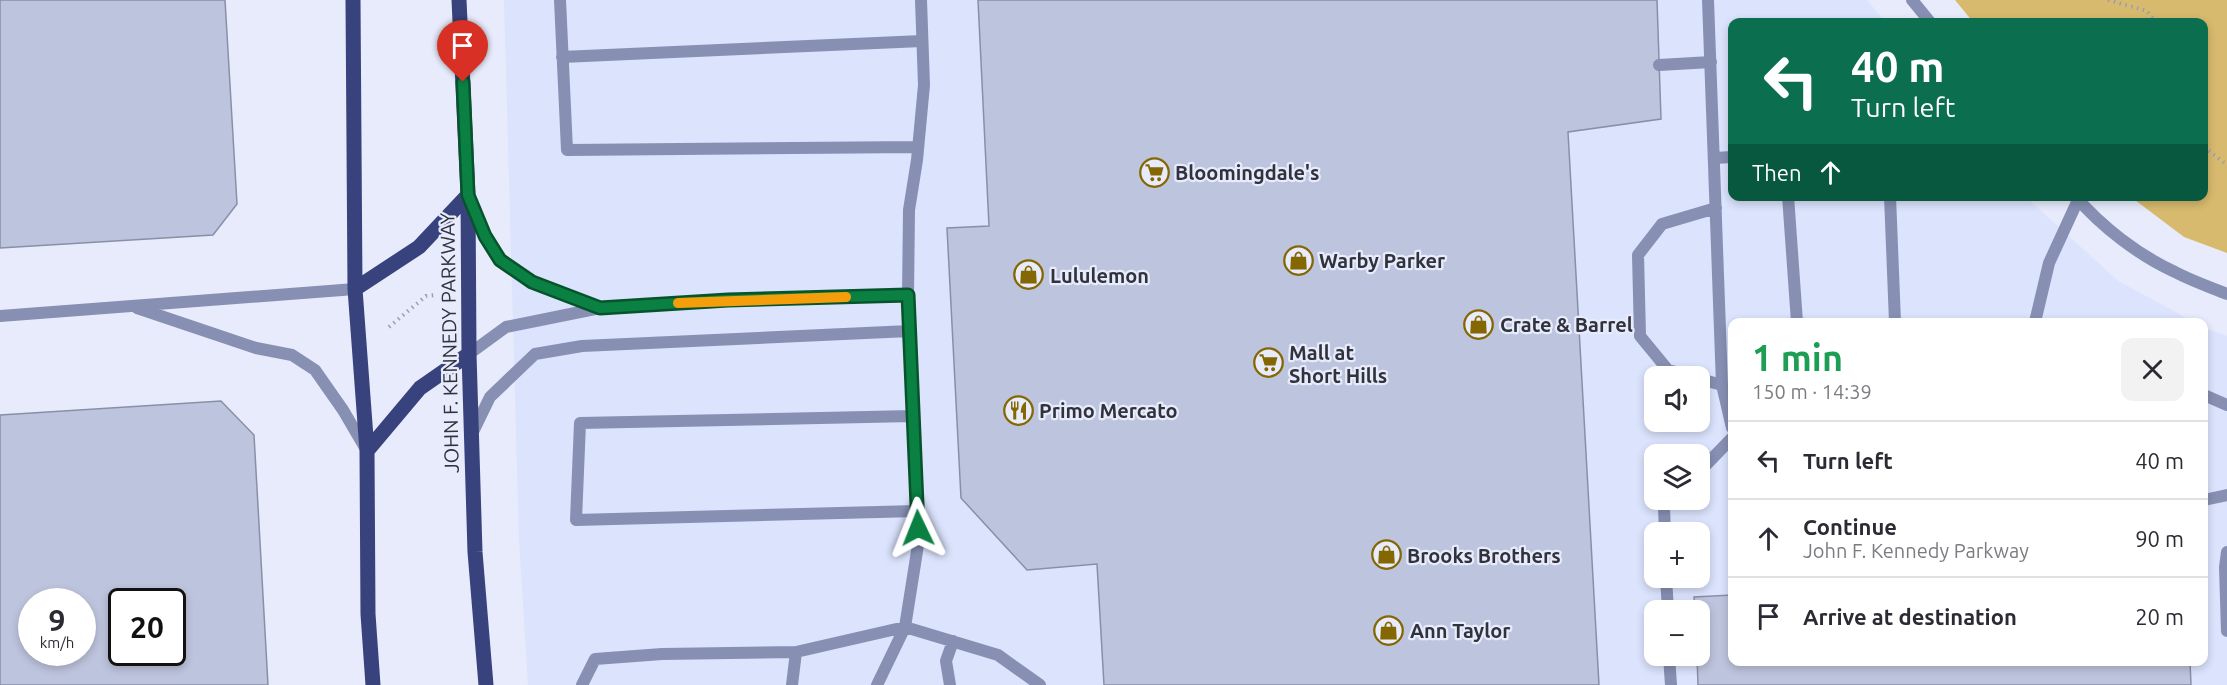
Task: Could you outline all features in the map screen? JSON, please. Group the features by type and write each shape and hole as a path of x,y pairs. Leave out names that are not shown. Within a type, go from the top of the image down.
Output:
{"main road":[{"path":"353,0 355,289 367,451 368,614 373,685"},
{"name":"JOHN F. KENNEDY PARKWAY","path":"459,0 468,195 469,354 475,552 486,685"},
{"path":"355,289 419,247 468,195"},
{"path":"367,451 420,387 469,354"}],"street":[{"path":"560,0 567,150 918,147"},
{"path":"881,682 905,627 918,545 908,295 909,210 924,85 921,0"},
{"path":"1708,0 1722,385 1728,411"},
{"path":"1912,0 1927,18"},
{"path":"562,57 922,41"},
{"path":"1659,65 1711,62"},
{"path":"1715,158 1728,157"},
{"path":"468,195 485,236 500,260 532,282 600,308"},
{"path":"1788,201 1797,318"},
{"path":"1890,201 1895,318"},
{"path":"2036,318 2049,264 2075,201"},
{"path":"2079,201 2111,230 2146,256 2175,273 2227,294"},
{"path":"1665,366 1640,336 1638,255 1662,224 1716,208"},
{"path":"0,316 355,289"},
{"path":"469,354 506,327 600,308 728,300 908,295"},
{"path":"130,306 256,348 292,355 315,370 367,451"},
{"path":"472,435 490,397 535,354 582,346 909,331"},
{"path":"1710,382 1722,385"},
{"path":"2208,397 2227,405"},
{"path":"913,416 580,423 576,520 917,511"},
{"path":"1710,461 1728,442"},
{"path":"2208,499 2227,495"},
{"path":"2227,552 2225,567 2227,631"},
{"path":"582,685 595,659 662,654 796,652 905,627 998,655 1040,685"},
{"path":"950,685 946,661 953,641"},
{"path":"792,685 796,652"},
{"path":"1670,666 1671,685"}],"path":[{"path":"2108,0 2147,11 2152,18"},
{"path":"2208,150 2227,165"},
{"path":"389,327 426,296 436,295"}],"shaded area":[{"path":"504,0 1867,0 1882,18 1728,18 1728,201 2030,201 2118,281 2187,318 1728,318 1728,666 2208,666 2208,329 2227,336 2227,685 528,685 519,539"},
{"path":"1955,0 2227,0 2227,253 2184,237 2136,201 2208,201 2208,18 1970,18"}],"building":[{"path":"0,0 225,0 237,204 213,235 0,248"},
{"name":"Mall at Short Hills","path":"978,0 1657,0 1661,119 1568,132 1599,685 1104,685 1097,564 1027,570 961,498 947,228 989,226"},
{"path":"221,401 254,435 268,685 0,685 0,415"},
{"path":"1728,595 1728,666 2190,666 2191,685 1698,685 1697,666 1710,666 1710,600 1694,600 1694,597"}],"slow traffic":[{"path":"678,303 846,297"}],"place":[{"name":"Bloomingdale's","path":"1154,172"},
{"name":"Warby Parker","path":"1298,260"},
{"name":"Lululemon","path":"1029,275"},
{"name":"Crate & Barrel","path":"1479,324"},
{"name":"Mall at Short Hills","path":"1268,363"},
{"name":"Primo Mercato","path":"1018,410"},
{"name":"Brooks Brothers","path":"1386,555"},
{"name":"Ann Taylor","path":"1389,630"}],"route":[{"path":"463,82 468,195 485,236 500,260 532,282 600,308 728,300 908,295 918,528"}]}
